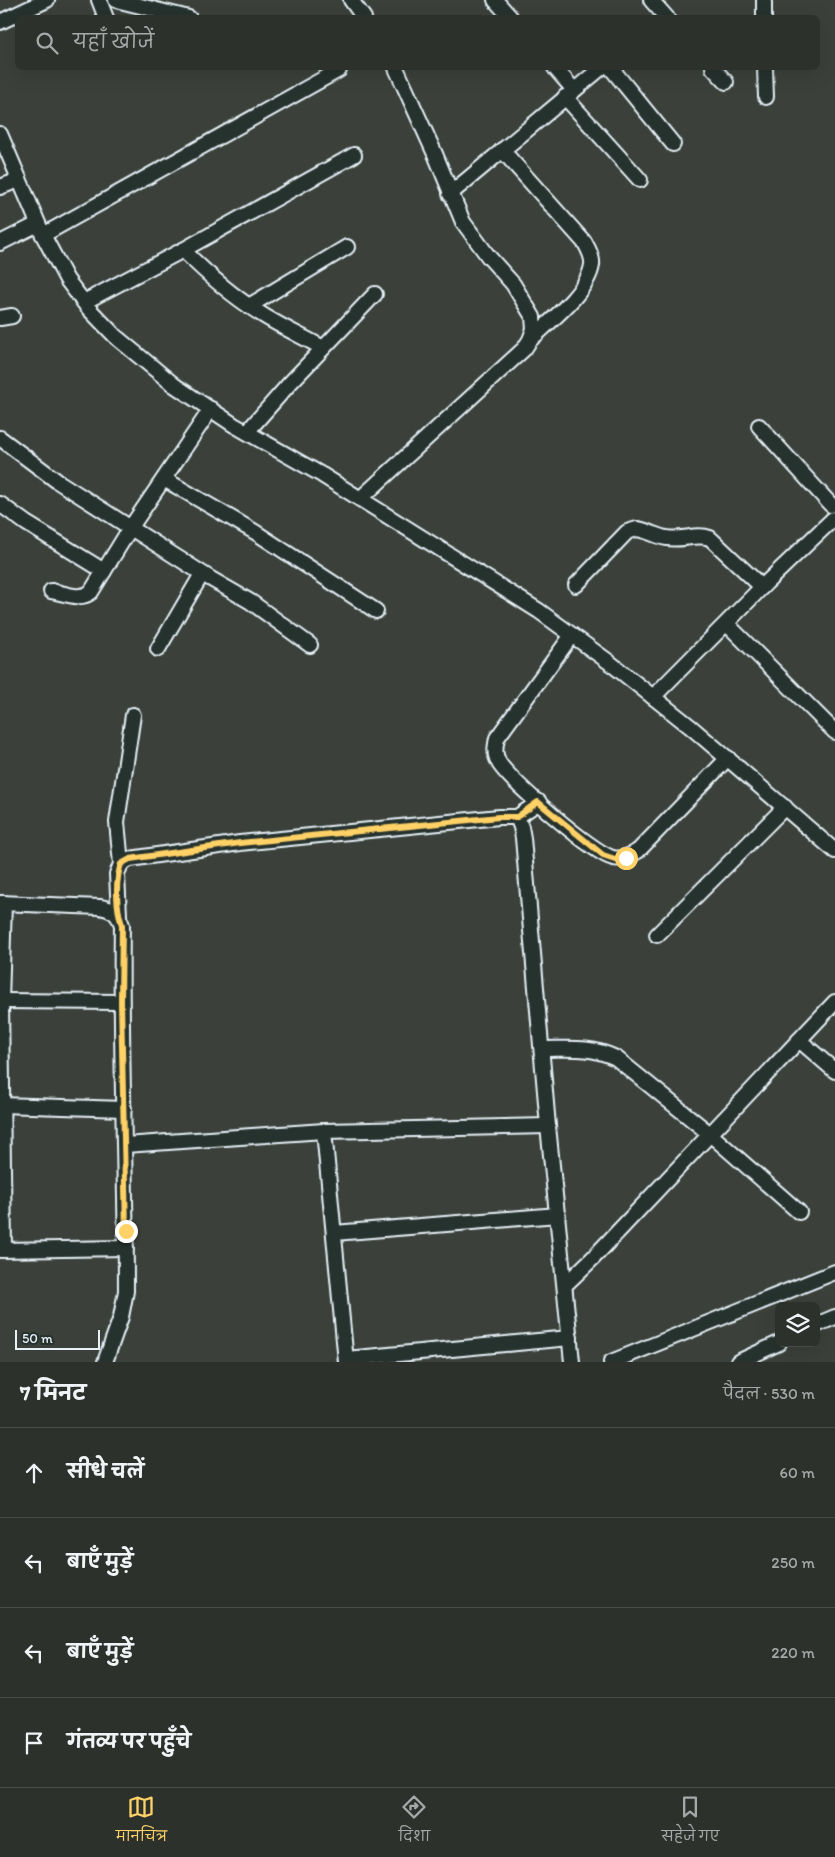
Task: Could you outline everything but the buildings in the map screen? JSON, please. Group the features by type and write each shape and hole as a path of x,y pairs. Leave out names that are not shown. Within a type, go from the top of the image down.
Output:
{"street":[{"path":"0,22 46,0"},
{"path":"100,0 105,15"},
{"path":"116,0 177,15"},
{"path":"351,0 362,15"},
{"path":"495,0 508,15"},
{"path":"764,0 764,15"},
{"path":"0,243 40,229 339,70"},
{"path":"397,70 463,222 488,256 513,284 533,316 534,328 530,340"},
{"path":"556,70 570,94 640,180"},
{"path":"450,194 599,70"},
{"path":"613,70 673,144"},
{"path":"715,70 726,82"},
{"path":"765,70 766,96"},
{"path":"2,143 40,229 68,280 84,302 116,337 174,384 211,410 322,475 510,592 572,635 653,696 835,851"},
{"path":"360,499 524,348 579,291 588,278 592,264 590,252 585,243 502,150"},
{"path":"84,302 183,250 354,155"},
{"path":"0,187 19,180"},
{"path":"249,306 347,246"},
{"path":"183,250 203,269 249,306 323,348"},
{"path":"247,432 375,294"},
{"path":"51,591 84,597 91,592 131,527 211,410"},
{"path":"653,696 728,624 834,512 759,426"},
{"path":"0,438 57,481 202,574 251,602 310,645"},
{"path":"164,479 255,532 376,611"},
{"path":"0,504 26,523 104,571"},
{"path":"576,585 627,532 637,529 665,538 682,539 699,536 710,538 762,587"},
{"path":"158,649 202,574"},
{"path":"728,624 835,732"},
{"path":"572,635 497,738 494,750 498,762 506,772 538,802 603,855 615,859 626,858 638,851 728,758"},
{"path":"104,1362 123,1308 126,1291 125,1145 121,1002 122,925 119,915 117,874 121,864 117,822 133,715"},
{"path":"121,864 130,859 240,843 499,817 517,817 538,802"},
{"path":"657,935 785,807"},
{"path":"517,817 520,821 523,838 548,1126 572,1362"},
{"path":"119,915 110,909 100,907 2,903 0,1001 2,1250 126,1248"},
{"path":"0,1001 121,1002"},
{"path":"565,1285 593,1258 835,1002"},
{"path":"799,1040 835,1072"},
{"path":"542,1049 602,1051 616,1058 710,1134 799,1212"},
{"path":"1,1106 124,1110"},
{"path":"125,1145 324,1131 548,1126"},
{"path":"324,1131 346,1360 570,1338"},
{"path":"334,1233 558,1215"},
{"path":"611,1362 835,1272"},
{"path":"820,1323 835,1317"},
{"path":"738,1362 775,1345"}],"route":[{"path":"126,1231 121,1002 122,925 119,915 117,874 121,864 130,859 240,843 508,816 517,817 538,802 603,855 615,859 626,858"}]}
